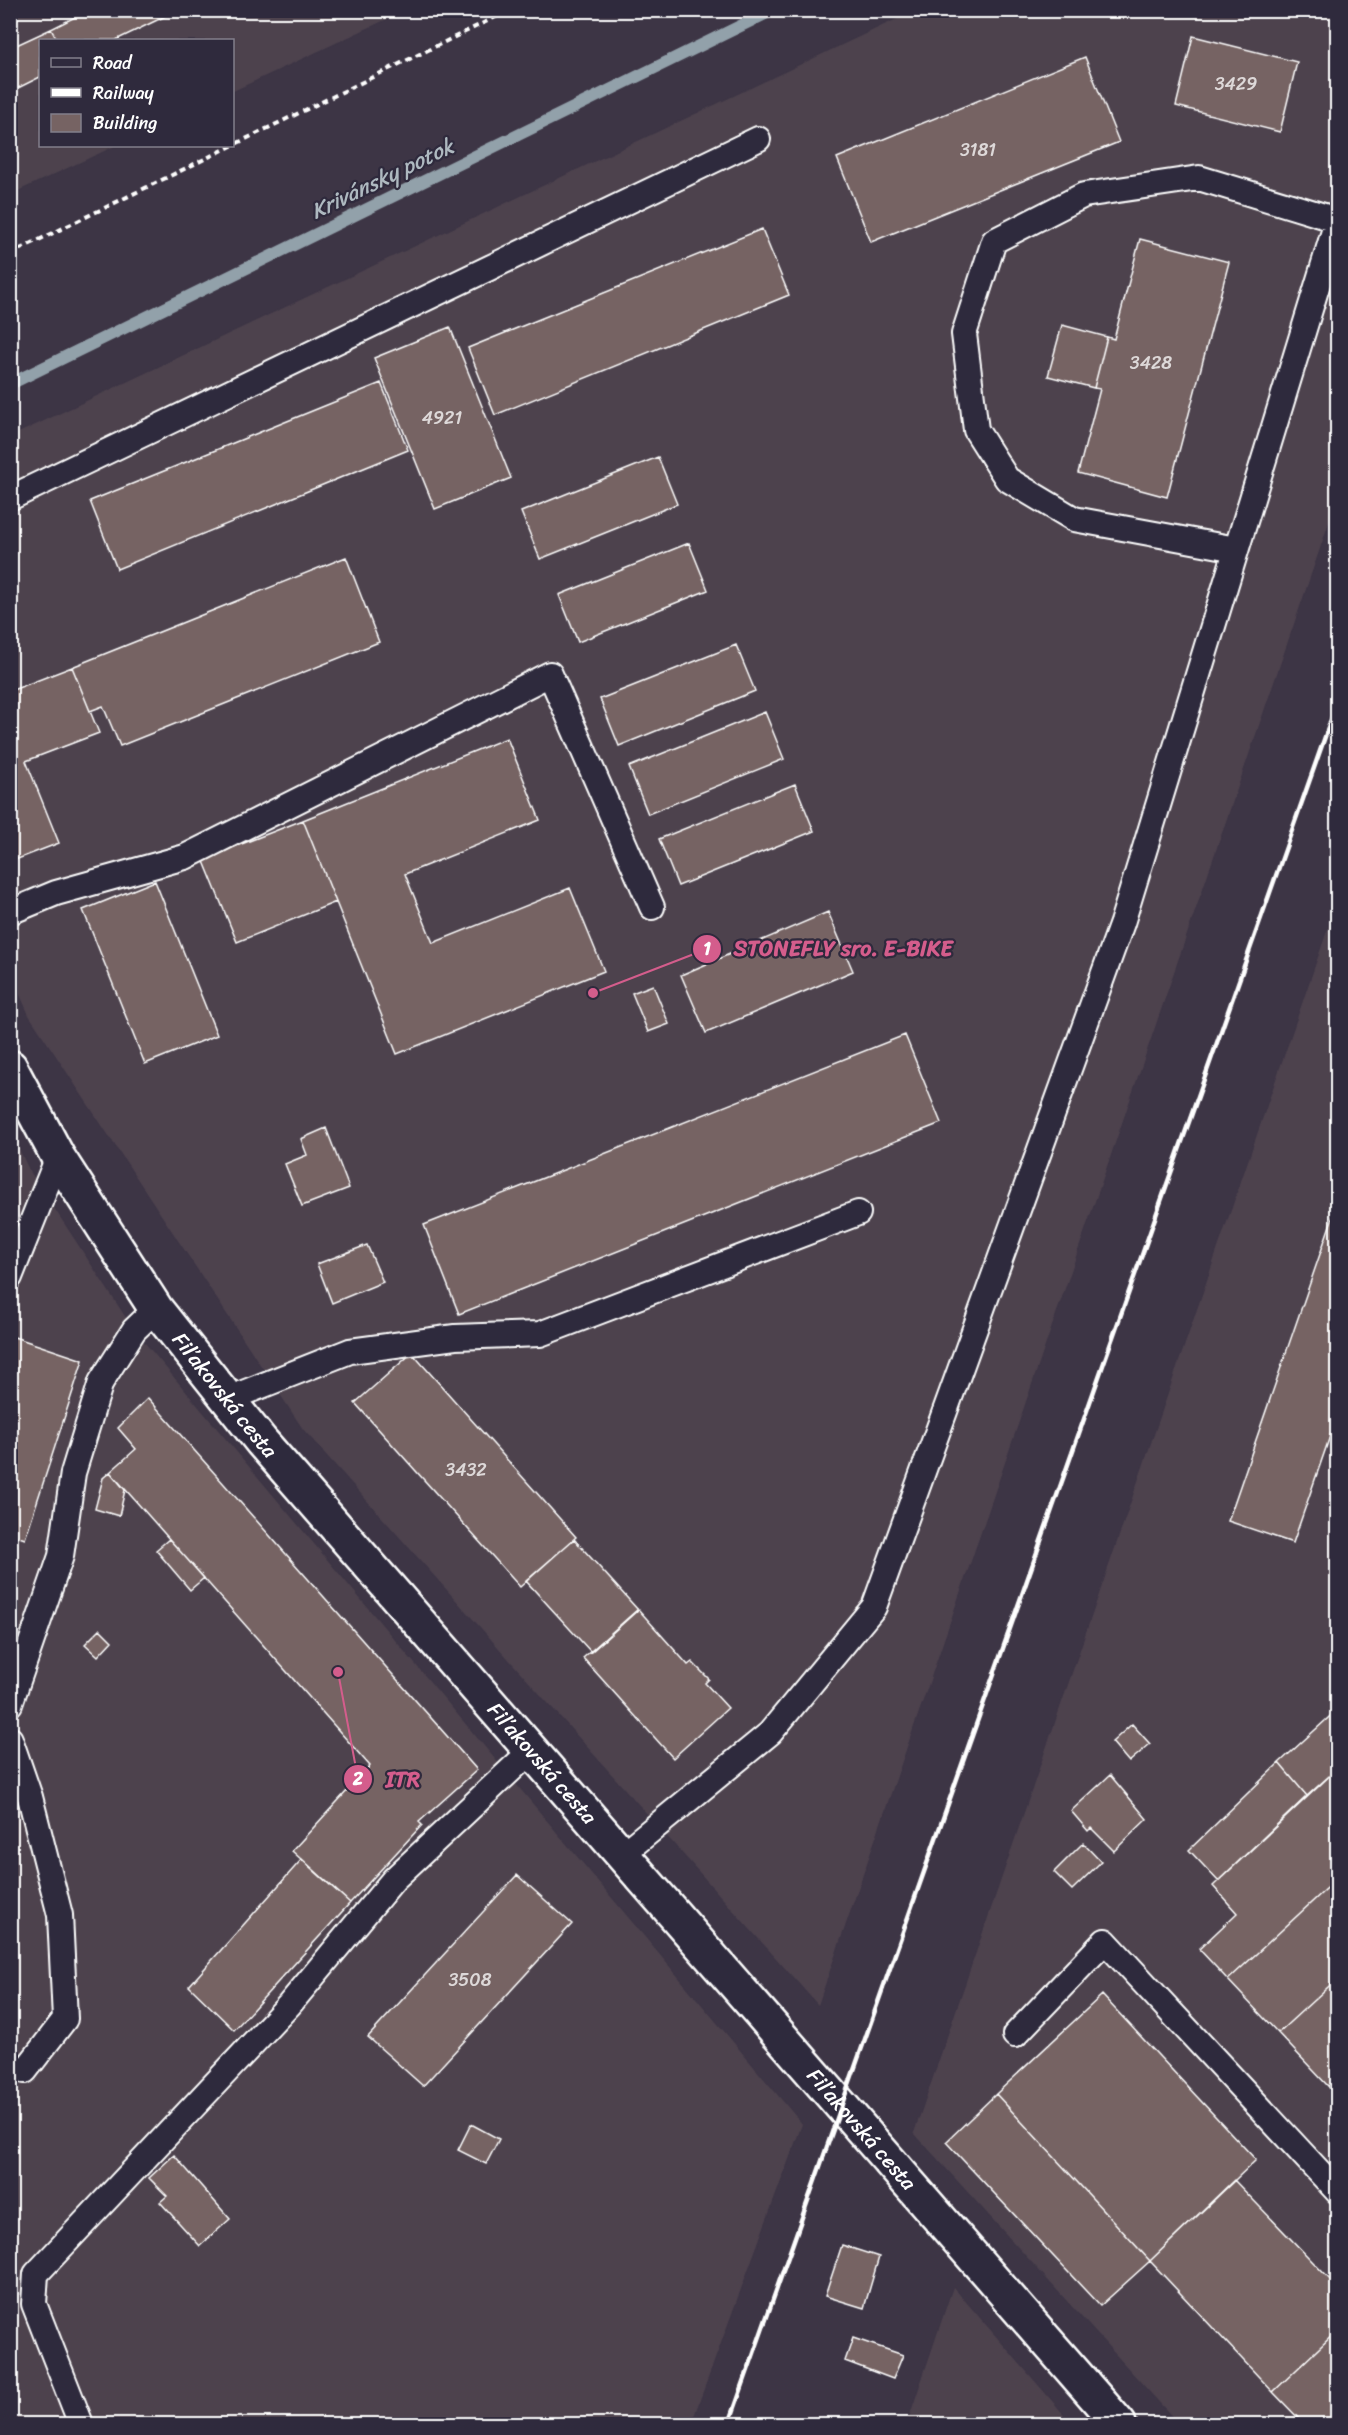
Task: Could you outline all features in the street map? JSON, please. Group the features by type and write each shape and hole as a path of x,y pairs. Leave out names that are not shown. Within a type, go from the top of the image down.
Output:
{"street":[{"name":"Fiľakovská cesta","path":"10,1067 57,1157 156,1309 228,1399 530,1752 1119,2424"}],"lane":[{"path":"10,498 758,139"},
{"path":"621,1856 770,1733 874,1607 1122,923 1337,219 1199,178 1084,195 994,241 964,334 976,430 1006,479 1074,519 1236,549"},
{"path":"10,912 56,893 185,857 550,674 652,907"},
{"path":"10,1277 57,1157"},
{"path":"228,1399 350,1351 455,1337 540,1334 858,1213"},
{"path":"10,1704 61,1556 73,1473 101,1382 134,1330 156,1309"},
{"path":"10,1739 30,1797 60,1915 65,2019 25,2071 10,2066"},
{"path":"81,2424 34,2304 36,2274 289,2005 394,1879 530,1752"},
{"path":"1015,2035 1105,1941 1338,2192"}],"path":[{"path":"234,145 510,10"},
{"path":"10,254 229,147"}],"shaded area":[{"path":"10,11 404,11 234,91 234,39 39,39 39,147 113,147 11,194"},
{"path":"914,11 1337,11 1337,499 818,2005 303,1429 29,1015 10,972 10,437"},
{"path":"1337,902 1337,2424 1179,2424 914,2133"},
{"path":"10,1130 29,1170 134,1330 802,2124 691,2424 11,2424"},
{"path":"953,2287 1072,2424 907,2424"}],"building":[{"path":"89,10 178,10 118,39 56,39 51,29"},
{"path":"51,29 56,39 39,39 39,78 10,92 10,48"},
{"path":"1193,36 1297,62 1280,132 1176,106"},
{"path":"1085,57 1119,142 871,242 837,158"},
{"path":"762,229 789,295 495,415 468,348"},
{"path":"1140,239 1229,262 1167,497 1078,473 1100,389 1094,388 1107,337 1114,339"},
{"path":"1062,325 1107,337 1094,388 1048,376"},
{"path":"450,327 511,478 435,509 374,358"},
{"path":"381,383 408,450 117,569 90,501"},
{"path":"658,457 677,504 540,559 521,512"},
{"path":"689,543 708,590 578,642 559,595"},
{"path":"346,557 379,642 120,746 103,706 90,711 72,667"},
{"path":"736,645 755,691 619,746 600,699"},
{"path":"72,667 99,733 26,761 59,843 10,862 10,691"},
{"path":"765,712 784,759 648,814 629,767"},
{"path":"507,738 540,820 405,874 433,943 570,888 604,971 397,1054 303,820"},
{"path":"795,784 814,831 678,886 659,839"},
{"path":"303,820 336,902 237,942 203,859"},
{"path":"155,881 217,1035 145,1064 83,910"},
{"path":"828,912 853,971 706,1033 681,975"},
{"path":"653,985 669,1024 648,1032 632,993"},
{"path":"905,1035 941,1123 459,1314 424,1225"},
{"path":"326,1128 349,1188 302,1206 285,1164 307,1155 301,1139"},
{"path":"1338,1202 1338,1413 1293,1543 1228,1521"},
{"path":"367,1245 383,1282 332,1303 317,1264"},
{"path":"14,1337 83,1360 25,1539 10,1534 10,1347"},
{"path":"412,1353 576,1537 520,1587 355,1403"},
{"path":"148,1398 477,1770 419,1822 422,1825 350,1903 292,1851 370,1766 110,1472 136,1449 118,1428"},
{"path":"110,1472 125,1490 119,1516 95,1509 103,1478"},
{"path":"169,1539 204,1578 190,1590 156,1550"},
{"path":"574,1539 638,1610 591,1652 526,1581"},
{"path":"638,1609 688,1665 692,1662 709,1679 705,1683 728,1708 673,1758 583,1658"},
{"path":"100,1629 112,1641 98,1656 85,1644"},
{"path":"1338,1709 1338,1768 1307,1796 1279,1763"},
{"path":"1132,1724 1150,1744 1129,1762 1112,1742"},
{"path":"1279,1763 1307,1796 1218,1881 1189,1850"},
{"path":"1338,1768 1338,1878 1228,1980 1199,1949 1237,1913 1213,1886"},
{"path":"1110,1775 1147,1819 1114,1851 1091,1828 1088,1831 1071,1811"},
{"path":"1083,1843 1101,1862 1072,1890 1054,1872"},
{"path":"302,1859 350,1903 234,2030 189,1986"},
{"path":"517,1875 572,1924 423,2086 368,2037"},
{"path":"1338,1878 1338,1978 1278,2033 1228,1980"},
{"path":"1338,1978 1338,2078 1328,2086 1278,2033"},
{"path":"1102,1995 1256,2160 1150,2261 996,2094"},
{"path":"1338,2078 1338,2097 1328,2086"},
{"path":"996,2094 1150,2261 1100,2306 946,2142"},
{"path":"471,2124 499,2139 486,2164 458,2150"},
{"path":"174,2155 230,2219 200,2246 160,2202 167,2196 149,2178"},
{"path":"1234,2180 1338,2288 1338,2330 1273,2392 1150,2261"},
{"path":"842,2245 879,2257 864,2308 825,2296"},
{"path":"1338,2330 1338,2424 1304,2424 1273,2392"},
{"path":"853,2338 903,2355 893,2379 845,2361"}],"waterway":[{"name":"Krivánsky potok","path":"10,384 773,10"}],"railway":[{"path":"729,2424 1338,700"}],"place":[{"name":"STONEFLY sro. E-BIKE","path":"593,993"},
{"name":"ITR","path":"338,1672"}]}
